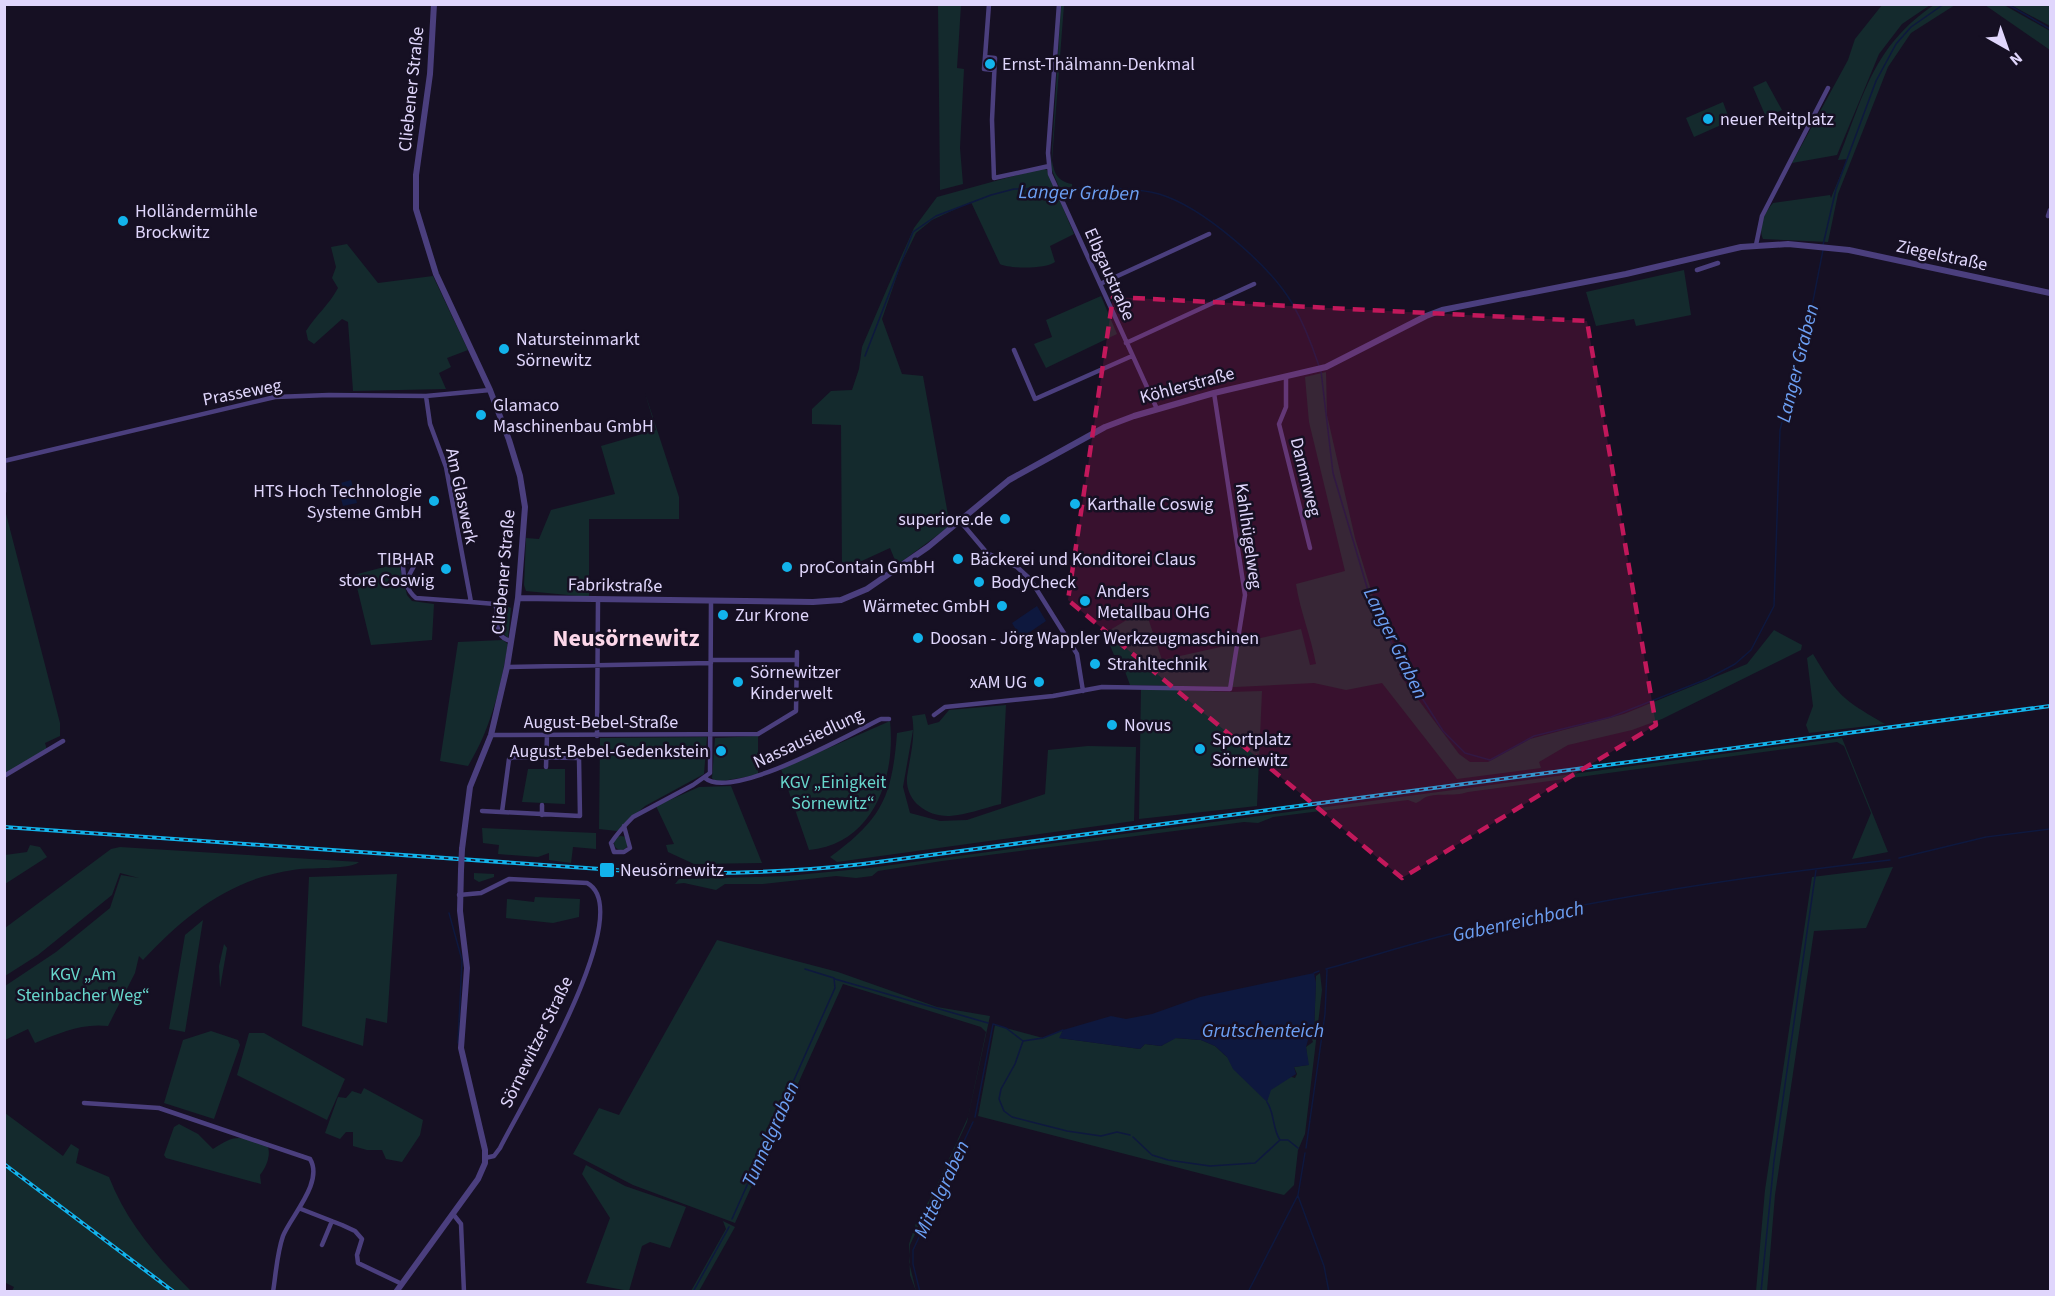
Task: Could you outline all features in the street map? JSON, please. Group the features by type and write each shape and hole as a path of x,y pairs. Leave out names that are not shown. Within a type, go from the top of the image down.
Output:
{"street":[{"name":"Cliebener Straße","path":"434,4 430,74 416,175 416,209 436,274 490,390 512,451 523,491 525,514 518,598 507,667 491,735 470,787 459,895 467,968 461,1048 485,1158"},
{"path":"989,4 984,69 994,70"},
{"name":"Elbgaustraße","path":"1059,4 1049,166 1157,409"},
{"path":"985,57 995,58 992,120 994,178 1049,166"},
{"path":"1756,245 1756,234 1762,216 1828,88"},
{"path":"2048,216 2050,210"},
{"path":"1100,284 1209,234"},
{"name":"Köhlerstraße","path":"711,601 824,602 846,599 867,589 920,554 1010,480 1105,427 1214,393 1326,367 1434,313 1756,245 1828,247"},
{"name":"Ziegelstraße","path":"1828,247 2050,293"},
{"path":"1705,255 1706,267"},
{"path":"1697,270 1718,263"},
{"path":"1126,343 1254,284"},
{"path":"1014,350 1035,399 1132,356"},
{"name":"Dammweg","path":"1286,377 1286,407 1279,424 1310,548"},
{"name":"Prasseweg","path":"4,462 275,397 329,394 363,397 426,396 490,390"},
{"name":"Kahlhügelweg","path":"1083,691 1113,686 1230,689 1245,595 1214,393"},
{"name":"Am Glaswerk","path":"426,396 430,424 446,467 471,602"},
{"path":"4,462 5,492"},
{"path":"934,715 945,708 1083,691 1077,654 1030,579 1017,567 987,553 960,521"},
{"path":"406,581 411,594 419,599 495,604 498,632 501,637 511,641"},
{"name":"Fabrikstraße","path":"518,598 711,601"},
{"path":"597,736 598,600"},
{"path":"624,826 630,848 624,852 614,852 611,843 624,826 640,812 705,778 711,767 711,601"},
{"path":"507,667 797,660 797,652"},
{"name":"August-Bebel-Straße","path":"491,735 758,734 796,711 797,660"},
{"name":"Nassausiedlung","path":"705,778 710,783 718,784 761,776 881,719 889,719"},
{"path":"546,766 547,735"},
{"path":"4,776 63,741"},
{"path":"482,811 580,816 579,758 514,757 509,759 502,812"},
{"path":"542,805 542,815"},
{"name":"Sörnewitzer Straße","path":"453,1214 478,1179 485,1158 494,1156 500,1149 567,1021 596,943 599,923 598,894 595,887 587,883 509,879 481,893 459,895"},
{"path":"84,1103 101,1106 159,1108 304,1155 310,1159 314,1168 301,1209 285,1232 273,1292"},
{"path":"301,1209 360,1235 362,1243 357,1259 361,1266 402,1284"},
{"path":"396,1292 453,1214 460,1224 464,1292"},
{"path":"322,1245 332,1221"}],"highlighted area":[{"path":"1113,297 1587,321 1656,725 1402,878 1068,600"}],"green space":[{"path":"938,5 961,5 957,68 964,69 960,148 963,184 940,190"},
{"path":"1061,5 1064,5 1052,160 1057,176 1072,184 1072,188 1059,187 1051,168"},
{"path":"1882,5 1930,5 1902,24 1879,54 1837,155 1792,163 1848,60 1855,39"},
{"path":"1934,5 1955,5 1911,33 1888,67 1838,194 1828,242 1763,239 1762,224 1765,214 1773,203 1830,195 1831,198 1847,159 1838,160 1873,74 1897,37"},
{"path":"1985,5 2004,5 2050,31 2050,50"},
{"path":"2011,5 2050,5 2050,26"},
{"path":"1766,81 1782,110 1766,117 1753,87"},
{"name":"neuer Reitplatz","path":"1723,102 1730,121 1694,137 1686,118"},
{"path":"1043,168 1047,170 1074,234 1050,246 1055,262 1028,268 1000,264 971,202 932,220 916,233 901,264 882,319 902,374 923,376 950,526 897,565 890,548 842,570 841,425 812,424 812,409 831,391 852,390 859,369 862,347 889,284 914,228 937,197"},
{"path":"347,244 378,283 433,276 468,350 447,358 451,367 439,373 446,389 353,391 348,322 342,319 314,344 308,340 306,331 338,288 332,278 336,267 331,247"},
{"path":"1684,270 1691,315 1636,326 1634,319 1596,326 1586,292"},
{"path":"1101,296 1117,334 1046,368 1034,344 1052,337 1046,320"},
{"path":"1326,372 1327,415 1355,538 1375,603 1405,670 1399,674 1459,754 1470,762 1488,762 1530,739 1624,714 1747,664 1774,630 1802,645 1801,650 1662,719 1632,730 1568,745 1539,762 1541,768 1457,779 1382,683 1346,690 1314,683 1235,687 1130,685 1119,655 1114,655 1105,633 1145,609 1162,660 1301,629 1310,665 1316,664 1296,584 1345,571 1309,422 1305,377"},
{"path":"645,393 679,497 679,519 589,519 589,597 526,591 524,585 526,538 539,539 551,510 615,494 601,446 656,430"},
{"path":"4,506 60,723 60,736 45,743 47,750 4,776"},
{"path":"399,563 407,595 412,601 434,604 432,640 371,645 354,575"},
{"path":"502,604 511,608 508,638 499,629"},
{"path":"503,640 508,644 502,676 489,722 476,752 468,766 440,761 458,642"},
{"path":"1813,654 1842,695 1885,724 1809,733 1806,725 1813,706 1807,658"},
{"name":"Sportplatz Sörnewitz","path":"1141,688 1229,692 1262,691 1257,806 1139,819"},
{"path":"1006,705 1001,804 950,816 933,814 919,806 907,786 913,739 912,716 925,714 928,725 939,722 949,710"},
{"name":"KGV „Einigkeit Sörnewitz“","path":"890,721 889,764 876,805 864,822 850,835 831,845 809,850 781,769"},
{"path":"913,730 903,787 910,813 940,821 967,820 1045,794 1048,750 1088,746 1136,747 1134,821 837,862 830,857 862,831 881,805 892,774 897,733"},
{"path":"758,736 758,775 716,782 712,778 715,738"},
{"path":"707,737 704,774 645,806 617,831 599,829 600,738"},
{"path":"1842,738 1888,852 1852,859 1871,813 1844,746 1837,742 1433,795 1416,803 1408,800 1273,817 1258,823 1244,822 942,861 878,871 872,876 856,878 836,876 763,884 725,884 716,890 684,883 675,884 679,879 787,876 869,868"},
{"path":"528,769 565,769 565,804 522,802"},
{"name":"KGV „Einigkeit Sörnewitz“","path":"731,786 762,863 694,864 668,852 666,845 674,844 656,806 699,787"},
{"path":"482,828 596,833 596,849 573,847 571,863 549,860 549,853 538,857 498,854 499,845 483,843"},
{"path":"621,836 626,838 628,843 626,848 621,850 616,848 614,843 616,838"},
{"path":"30,845 40,847 47,857 5,884 5,855 27,852"},
{"name":"KGV „Am Steinbacher Weg“","path":"120,847 359,862 354,865 300,869 270,875 229,891 210,902 175,928 143,960 139,956 135,973 108,1026 80,1027 35,1043 28,1029 5,1040 5,986 56,952 110,908 121,875 139,878 120,873 112,895 38,955 5,976 5,928 111,849"},
{"path":"1893,867 1866,928 1814,931 1775,1195 1767,1291 1756,1291 1765,1190 1812,877"},
{"path":"474,873 494,874 494,877 479,882 474,879"},
{"path":"397,874 387,1023 366,1018 363,1046 302,1026 309,877"},
{"path":"535,897 580,899 579,917 553,923 506,918 507,899 534,902"},
{"path":"203,920 185,1032 169,1029 185,935"},
{"path":"717,940 838,972 937,1007 990,1016 967,1122 910,1245 909,1256 909,1244 916,1223 934,1192 968,1117 986,1032 981,1027 843,984 735,1223 633,1185 573,1154 599,1108 619,1115"},
{"path":"224,944 227,948 220,988 219,966"},
{"path":"1320,973 1322,990 1305,1134 1298,1150 1294,1185 1284,1195 978,1116 995,1025 1043,1038 1063,1030 1060,1038 1140,1049 1145,1044 1161,1046 1175,1038 1201,1040 1215,1046 1227,1057 1295,1078 1297,1074 1294,1067 1308,1065 1306,1047 1313,1042 1310,1033 1314,1031 1316,976"},
{"path":"211,1031 238,1040 240,1045 214,1119 164,1103 183,1040"},
{"path":"249,1033 264,1033 345,1079 327,1120 237,1075"},
{"path":"364,1088 423,1120 420,1135 402,1162 386,1159 382,1150 367,1150 353,1146 353,1132 346,1132 340,1139 325,1133 338,1097 346,1098 352,1091 361,1094"},
{"path":"5,1113 63,1156 71,1144 79,1149 76,1163 109,1177 116,1194 144,1238 191,1291 12,1291 14,1287 4,1282"},
{"path":"179,1124 198,1134 213,1149 228,1140 239,1138 267,1145 269,1157 260,1175 261,1184 166,1158 164,1155 174,1127"},
{"path":"586,1165 625,1186 686,1207 670,1248 650,1242 642,1246 629,1291 586,1283 610,1218 582,1174"},
{"path":"723,1221 735,1227 699,1291 691,1291 726,1229"},
{"path":"910,1265 916,1291 910,1275"}],"water":[{"path":"351,480 357,503 343,506 337,484"},
{"path":"1037,606 1046,621 1021,638 1012,623"},
{"name":"Grutschenteich","path":"1314,973 1316,983 1314,1031 1310,1033 1306,1047 1309,1065 1294,1067 1296,1074 1271,1090 1267,1102 1233,1069 1227,1057 1215,1046 1201,1040 1176,1038 1161,1046 1145,1044 1140,1049 1059,1038 1063,1030 1111,1016 1126,1019 1152,1014 1200,997"}],"waterway":[{"name":"Langer Graben","path":"1823,245 1836,189 1876,81 1896,44 1911,27 1944,4"},
{"name":"Langer Graben","path":"2007,4 2050,29"},
{"name":"Langer Graben","path":"865,356 913,232 936,216 991,195 1014,189 1054,188"},
{"name":"Langer Graben","path":"1059,188 1148,191 1176,201 1214,224 1251,255 1281,288 1300,318 1319,366"},
{"name":"Langer Graben","path":"1321,371 1333,473 1372,604 1408,676 1443,731 1465,753 1490,760 1534,736 1611,717 1707,679 1735,664 1751,650 1774,606 1780,430 1813,301 1823,250"},
{"name":"Gabenreichbach","path":"1899,858 1986,837 2050,829"},
{"name":"Gabenreichbach","path":"1326,969 1448,934 1571,907 1730,880 1890,860"},
{"path":"1761,1292 1774,1161 1816,870"},
{"path":"449,913 462,960 458,1043"},
{"name":"Tunnelgraben","path":"732,1219 835,988 834,978 805,969"},
{"name":"Gabenreichbach","path":"1306,1148 1325,1014 1327,970"},
{"path":"1314,973 1319,971"},
{"path":"835,979 988,1023"},
{"name":"Mittelgraben","path":"975,1117 993,1024 1006,1028 1023,1041 1043,1038 1063,1030"},
{"path":"1023,1041 1015,1064 1001,1089 999,1099 1004,1111 1012,1117 1067,1131 1101,1136 1117,1132 1130,1135"},
{"path":"1267,1102 1280,1140 1288,1140 1298,1148"},
{"name":"Mittelgraben","path":"920,1292 913,1264 913,1250 973,1122"},
{"path":"1133,1137 1152,1155 1168,1160 1210,1166 1255,1163 1280,1140"},
{"name":"Gabenreichbach","path":"1248,1292 1298,1195 1305,1153"},
{"path":"1298,1196 1324,1266 1329,1292"},
{"name":"Tunnelgraben","path":"693,1292 729,1227"}],"railway":[{"path":"4,827 629,871 688,873 776,871 863,864 2050,706"},
{"path":"4,1164 174,1292"}],"place":[{"name":"Ernst-Thälmann-Denkmal","path":"990,64"},
{"name":"neuer Reitplatz","path":"1708,119"},
{"name":"Holländermühle Brockwitz","path":"123,221"},
{"name":"Natursteinmarkt Sörnewitz","path":"504,349"},
{"name":"Glamaco Maschinenbau GmbH","path":"481,415"},
{"name":"HTS Hoch Technologie Systeme GmbH","path":"434,501"},
{"name":"Karthalle Coswig","path":"1075,504"},
{"name":"superiore.de","path":"1005,519"},
{"name":"Bäckerei und Konditorei Claus","path":"958,559"},
{"name":"proContain GmbH","path":"787,567"},
{"name":"TIBHAR store Coswig","path":"446,569"},
{"name":"BodyCheck","path":"979,582"},
{"name":"Anders Metallbau OHG","path":"1085,601"},
{"name":"Wärmetec GmbH","path":"1002,606"},
{"name":"Zur Krone","path":"723,615"},
{"name":"Doosan - Jörg Wappler Werkzeugmaschinen","path":"918,638"},
{"name":"Strahltechnik","path":"1095,664"},
{"name":"Sörnewitzer Kinderwelt","path":"738,682"},
{"name":"xAM UG","path":"1039,682"},
{"name":"Novus","path":"1112,725"},
{"name":"Sportplatz Sörnewitz","path":"1200,749"},
{"name":"August-Bebel-Gedenkstein","path":"721,751"},
{"name":"Neusörnewitz","path":"607,870"}],"district":[{"name":"Neusörnewitz","path":"626,638"}]}
